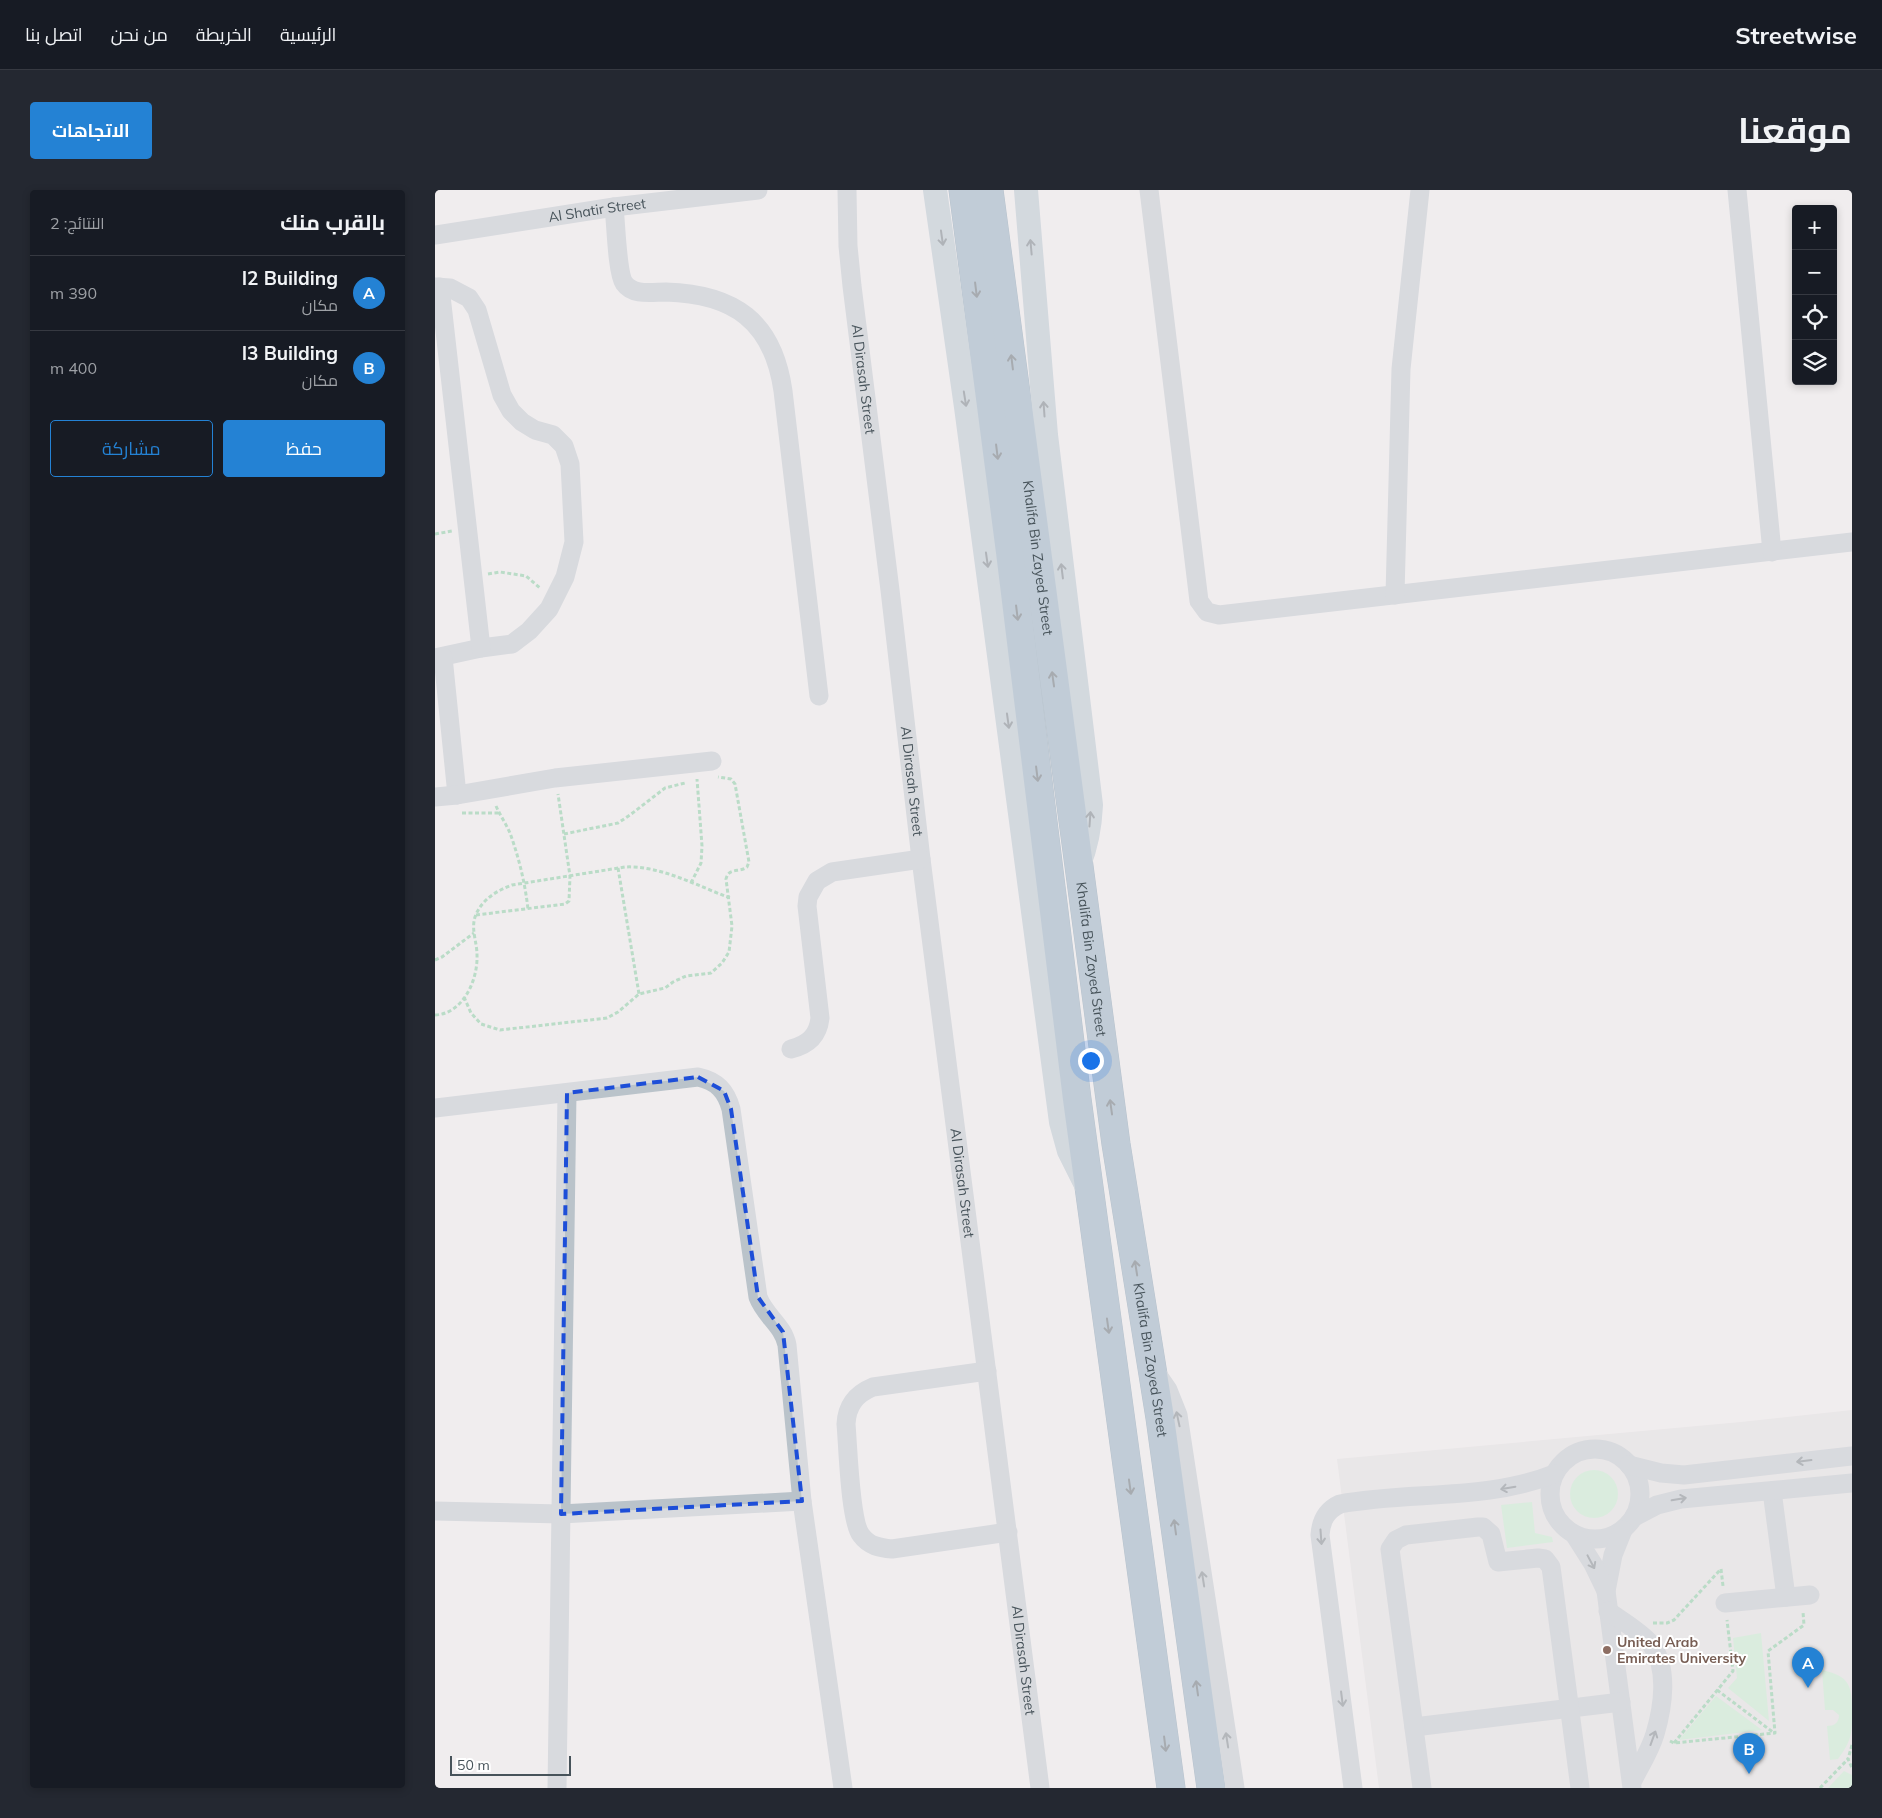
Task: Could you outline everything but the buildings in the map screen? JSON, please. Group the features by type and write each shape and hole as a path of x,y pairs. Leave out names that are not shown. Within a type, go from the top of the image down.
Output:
{"highway":[{"name":"Khalifa Bin Zayed Street","path":"963,190 1089,1191 1155,1660 1171,1788"},
{"name":"Khalifa Bin Zayed Street","path":"989,190 1116,1144 1152,1368 1211,1788"},
{"path":"1151,1788 1141,1686 1147,1668 1155,1660"}],"main road":[{"path":"935,190 966,407 1061,1122 1069,1151 1089,1191"},
{"path":"1026,190 1046,435 1091,805 1087,840 1078,866"}],"street":[{"name":"Al Shatir Street","path":"435,235 614,208 758,190"},
{"name":"Al Dirasah Street","path":"847,190 848,246 852,286 889,580 921,859 1040,1788"},
{"path":"1149,190 1199,600 1207,612 1219,615 1852,542"},
{"path":"1395,595 1401,369 1420,190"},
{"path":"1737,190 1772,552"},
{"path":"614,208 621,276 627,286 637,292 697,295 729,304 747,316 757,326 773,349 780,369 783,391 819,696"},
{"path":"458,804 439,658 481,648 512,644 529,631 549,609 565,577 574,542 570,464 563,446 553,435 535,430 521,422 511,411 502,395 477,310 469,298 450,288 438,287 481,648"},
{"path":"435,797 458,804 492,789 555,778 704,772"},
{"path":"791,1049 808,1042 815,1036 819,1027 820,1018 807,906 812,889 817,881 832,872 921,859"},
{"path":"435,1108 698,1077 708,1079 724,1091 731,1109 758,1298 766,1313 781,1328 787,1345 802,1501 843,1788"},
{"path":"557,1788 567,1093"},
{"path":"1152,1368 1168,1390 1178,1415 1235,1788"},
{"path":"987,1371 873,1387 865,1390 853,1400 846,1416 846,1424 854,1518 860,1535 874,1546 883,1548 1008,1532"},
{"path":"1632,1785 1606,1591 1613,1555 1629,1523 1639,1501 1639,1484 1629,1465 1621,1457 1611,1452 1589,1449 1569,1457 1555,1474 1551,1485 1552,1509 1557,1519 1565,1528 1587,1539 1612,1536 1629,1523 1657,1505 1681,1499 1852,1483"},
{"path":"1629,1465 1649,1471 1684,1475 1852,1456"},
{"path":"1353,1788 1320,1535 1323,1519 1328,1512 1340,1504 1506,1489 1555,1474"},
{"path":"1725,1603 1799,1596 1772,1491"},
{"path":"435,1512 561,1514 802,1501"},
{"path":"1422,1788 1390,1555 1392,1544 1400,1536 1483,1527 1491,1534 1498,1562 1538,1558 1545,1559 1548,1562 1552,1573 1579,1788"},
{"path":"1574,1534 1593,1564 1606,1591"},
{"path":"1608,1612 1643,1636 1651,1645 1657,1655 1663,1687 1655,1734 1632,1785"},
{"path":"1414,1727 1621,1702"}],"path":[{"path":"473,575 500,572 526,576 554,599"},
{"path":"464,997 471,1013 481,1024 500,1030 607,1018 618,1012 639,994 665,988 686,976 711,973 722,963 729,952 732,926 727,874 731,871 743,870 749,862 735,784 731,779 704,772 665,788 618,823 565,834"},
{"path":"691,884 701,862 704,772"},
{"path":"476,915 565,904 569,901 570,876 555,778"},
{"path":"492,789 495,804 509,831 525,883 528,909"},
{"path":"458,804 499,813"},
{"path":"435,1015 442,1015 458,1006 464,997 475,978 477,955 473,928 476,915 486,899 497,891 511,885 639,866 660,870 730,898"},
{"path":"618,868 639,994"},
{"path":"435,960 442,957 474,933"},
{"path":"1645,1621 1660,1623 1675,1620 1721,1569 1733,1671 1674,1743"},
{"path":"1775,1733 1768,1651 1804,1625 1799,1596"},
{"path":"1717,1690 1775,1733"},
{"path":"1655,1734 1674,1743 1775,1733"},
{"path":"1820,1788 1848,1759 1852,1745"},
{"path":"1848,1759 1852,1768"}],"highlighted area":[{"path":"698,1077 724,1091 731,1109 758,1297 783,1332 802,1501 561,1514 567,1093"}],"shaded area":[{"name":"United Arab Emirates University","path":"1852,1410 1852,1788 1379,1788 1337,1459"}],"green space":[{"path":"1589,1470 1599,1470 1608,1474 1614,1480 1617,1485 1617,1503 1608,1514 1599,1518 1589,1518 1580,1514 1574,1508 1570,1499 1570,1489 1574,1480 1580,1474"},
{"path":"1532,1502 1535,1533 1552,1537 1553,1542 1507,1548 1501,1505"},
{"path":"1761,1633 1769,1721 1728,1688 1737,1678 1733,1638"},
{"path":"1822,1670 1839,1675 1850,1689 1852,1703 1851,1732 1846,1747 1838,1759 1830,1760 1827,1726 1836,1724 1839,1715 1833,1710 1825,1710"},
{"path":"1716,1696 1762,1730 1679,1740"},
{"path":"1844,1771 1852,1775 1852,1788 1828,1788"}],"place":[{"name":"United Arab Emirates University","path":"1607,1650"},
{"name":"I2 Building","path":"1808,1688"},
{"name":"I3 Building","path":"1749,1774"}]}
